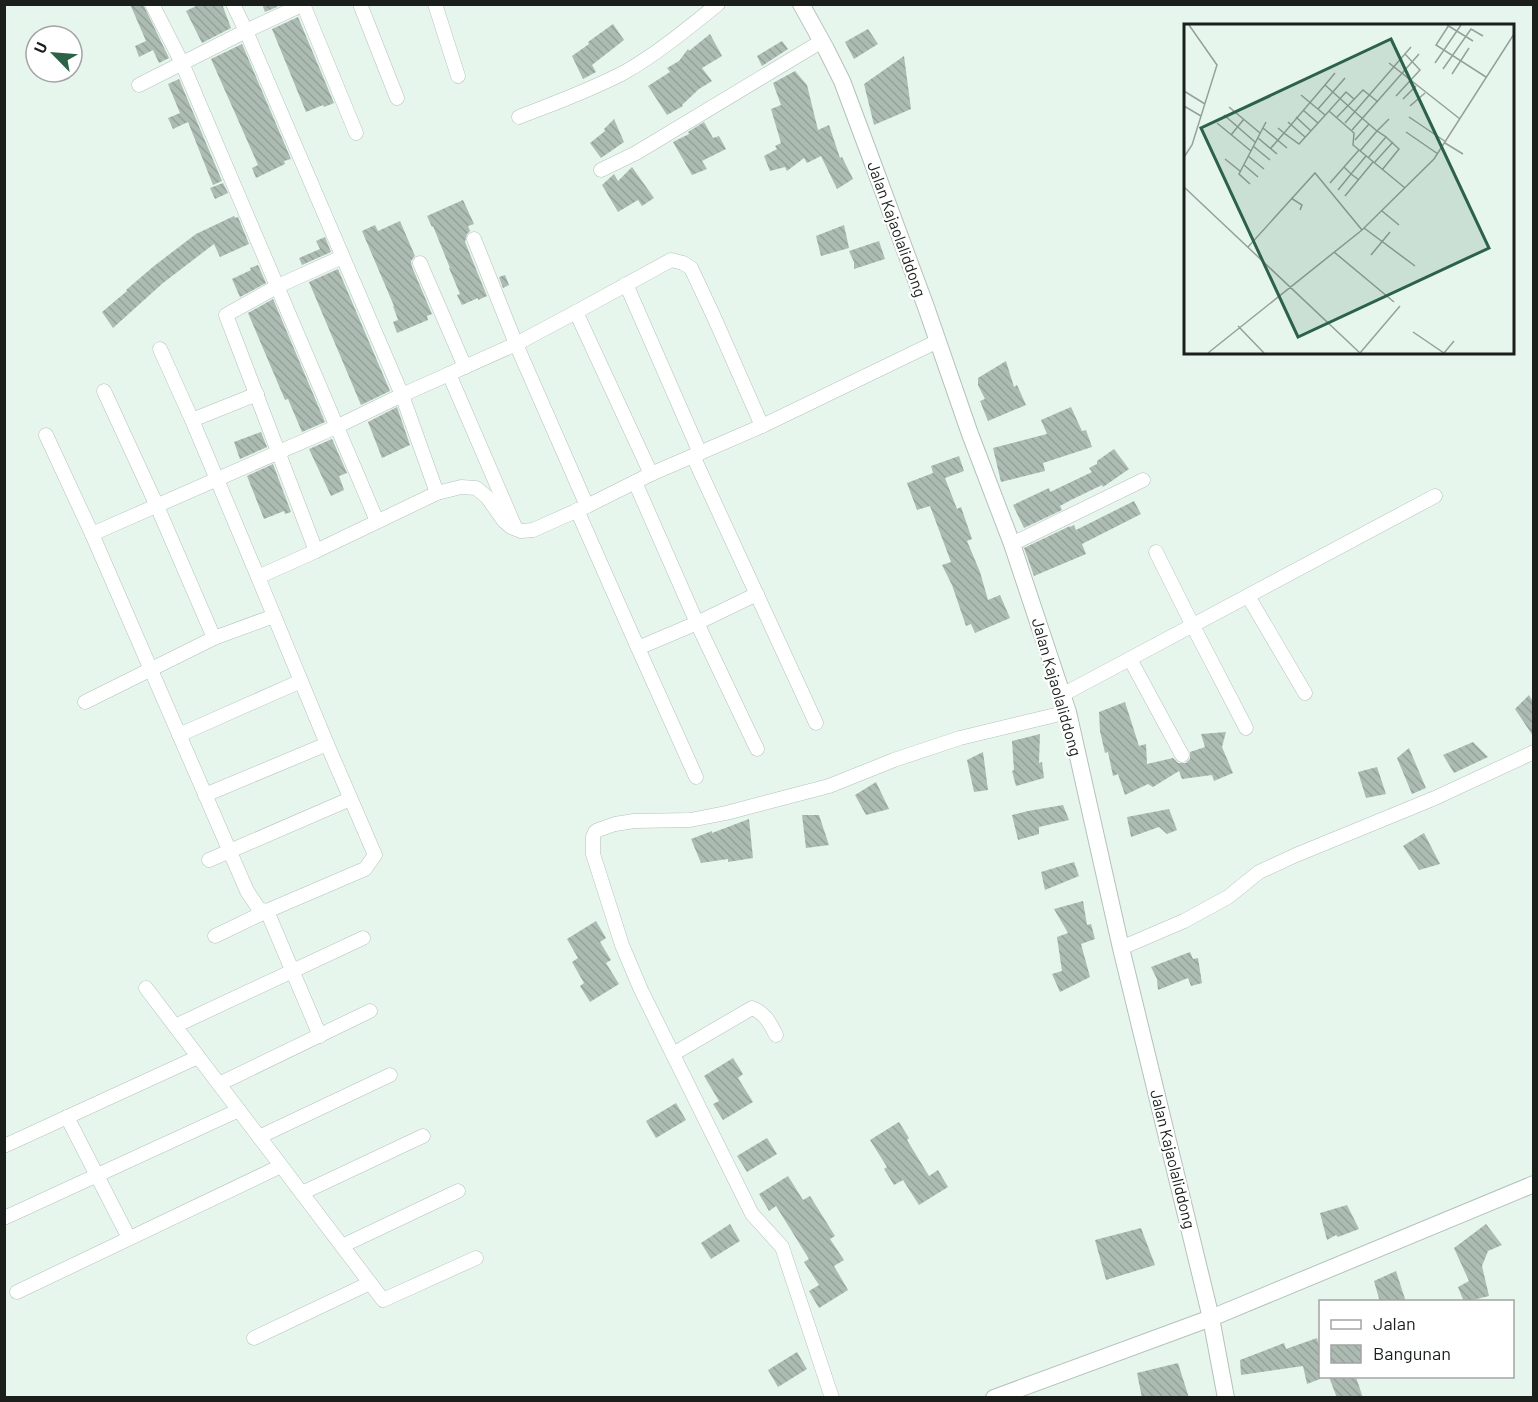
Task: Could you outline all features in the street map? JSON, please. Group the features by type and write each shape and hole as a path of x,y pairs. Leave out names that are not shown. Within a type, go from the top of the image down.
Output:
{"street":[{"path":"152,4 182,63 378,521"},
{"path":"233,4 402,395 437,493"},
{"path":"360,4 397,98"},
{"path":"435,4 458,76"},
{"path":"519,117 603,83 626,71 661,48 718,4"},
{"name":"Jalan Kajaolaliddong","path":"801,4 842,81 1012,544 1068,712 1121,948 1211,1318 1226,1398"},
{"path":"139,85 246,31 304,5 356,133"},
{"path":"601,170 636,153 822,41"},
{"path":"474,239 639,648 696,777"},
{"path":"316,551 226,315 278,286 342,257"},
{"path":"92,534 336,427 516,344 671,260 683,262 691,268 762,426"},
{"path":"420,263 465,367"},
{"path":"626,284 696,454 816,723"},
{"path":"576,312 651,474"},
{"path":"258,577 437,493 461,487 476,489 487,497 510,527 521,531 533,530 651,474 762,426 938,341"},
{"path":"160,349 375,855 365,869 215,936"},
{"path":"449,374 516,529"},
{"path":"104,391 214,638"},
{"path":"192,420 256,394"},
{"path":"46,435 92,534 247,891 259,909 267,911"},
{"path":"1012,544 1143,480"},
{"path":"635,482 697,623 757,749"},
{"path":"1062,695 1435,496"},
{"path":"1156,552 1246,728"},
{"path":"639,648 757,594"},
{"path":"1248,596 1305,693"},
{"path":"85,702 214,638 274,616"},
{"path":"1130,659 1182,755"},
{"path":"180,735 301,681"},
{"path":"832,1398 782,1246 752,1214 641,990 622,945 593,854 593,837 595,832 603,827 633,821 690,820 829,786 894,760 960,738 1068,712"},
{"path":"205,795 327,744"},
{"path":"1121,948 1184,921 1228,897 1259,872 1435,798 1533,752"},
{"path":"209,860 350,799"},
{"path":"267,911 320,1036"},
{"path":"175,1026 363,938"},
{"path":"146,988 383,1300 476,1258"},
{"path":"673,1054 752,1008 767,1017 776,1035"},
{"path":"219,1084 370,1011"},
{"path":"4,1146 198,1056"},
{"path":"259,1137 390,1075"},
{"path":"4,1218 239,1110"},
{"path":"67,1118 129,1238"},
{"path":"302,1193 423,1136"},
{"path":"17,1292 281,1166"},
{"path":"994,1398 1211,1318 1533,1184"},
{"path":"342,1246 458,1191"},
{"path":"254,1338 370,1283"}],"building":[{"path":"130,4 143,4 169,58 159,63 153,50 139,57 135,46 146,41"},
{"path":"200,4 222,4 231,28 202,43 186,11"},
{"path":"262,4 276,4 277,7 265,12"},
{"path":"298,17 334,103 306,112 272,29"},
{"path":"613,24 624,40 592,65 596,72 583,79 572,56"},
{"path":"868,29 878,44 854,59 845,42"},
{"path":"710,34 722,56 702,68 712,81 699,89 683,106 667,115 648,86 670,72 667,68 679,61 688,49 689,51"},
{"path":"782,41 788,49 762,66 757,56"},
{"path":"242,44 291,159 256,178 252,168 258,165 211,59"},
{"path":"904,56 911,109 874,125 864,84"},
{"path":"795,71 807,85 818,130 829,125 840,158 842,157 853,179 837,189 821,156 807,163 804,158 787,171 785,167 770,171 764,156 777,149 775,146 781,143 771,109 781,105 773,83"},
{"path":"179,79 222,181 213,185 188,122 173,129 168,118 180,113 168,84"},
{"path":"614,119 624,142 601,158 590,143 605,131 604,129"},
{"path":"704,122 713,138 719,136 726,149 702,161 707,169 692,175 673,142 689,134 688,132"},
{"path":"632,167 654,198 642,206 638,200 618,212 602,185 614,174 618,181"},
{"path":"223,183 228,193 215,199 210,188"},
{"path":"463,200 474,224 468,226 470,231 465,242 487,296 462,305 450,268 427,216"},
{"path":"234,216 238,217 249,244 220,257 214,244 163,283 113,328 102,312 154,266 196,234"},
{"path":"400,221 415,256 411,261 412,267 432,314 427,316 428,320 397,333 393,322 398,320 394,306 362,231 375,225 378,231"},
{"path":"844,225 849,248 821,256 816,236"},
{"path":"325,237 331,252 302,265 299,258 320,249 316,241"},
{"path":"879,241 885,259 854,269 854,262 849,251"},
{"path":"258,265 266,283 240,297 232,279"},
{"path":"338,269 390,391 361,405 309,282"},
{"path":"505,275 509,285 503,288 499,277"},
{"path":"273,299 325,422 302,432 288,399 285,400 248,313"},
{"path":"1006,361 1014,387 1017,385 1026,405 988,421 980,401 985,399 978,385 978,378"},
{"path":"397,407 410,445 382,458 368,422"},
{"path":"1071,407 1082,431 1086,430 1092,447 1043,463 1045,471 1001,482 993,448 1047,434 1041,420"},
{"path":"261,432 267,447 240,459 234,442"},
{"path":"332,439 347,473 339,476 344,490 331,496 309,449"},
{"path":"1114,449 1129,469 1103,487 1102,485 1071,500 1060,506 1062,510 1024,528 1013,505 1049,488 1050,492 1092,472 1089,468"},
{"path":"959,456 964,471 945,478 957,509 961,507 972,539 967,541 980,572 988,600 1000,595 1010,618 975,633 971,624 966,626 952,585 942,565 951,562 930,506 917,510 907,483 933,473 931,466"},
{"path":"273,464 291,512 285,514 284,511 264,519 247,476"},
{"path":"1134,501 1141,514 1082,544 1086,554 1034,576 1024,548 1070,526 1074,525 1076,530"},
{"path":"1529,695 1533,702 1533,736 1515,709"},
{"path":"1125,702 1139,746 1146,744 1147,764 1173,758 1178,763 1186,763 1190,759 1190,752 1205,747 1201,734 1226,732 1222,747 1233,773 1214,781 1212,775 1182,779 1179,771 1153,787 1148,784 1125,795 1118,774 1113,776 1108,752 1105,753 1099,712"},
{"path":"1040,734 1039,763 1042,762 1044,778 1016,786 1012,771 1014,770 1012,741"},
{"path":"1473,742 1488,757 1454,773 1443,755"},
{"path":"1409,748 1426,788 1412,794 1397,758"},
{"path":"983,752 988,790 974,792 967,760"},
{"path":"1377,767 1386,794 1366,798 1358,772"},
{"path":"876,782 889,809 866,815 855,795"},
{"path":"1063,805 1069,820 1039,827 1039,834 1018,840 1012,815"},
{"path":"1169,809 1177,830 1167,834 1159,827 1131,837 1127,817"},
{"path":"802,815 819,815 829,845 806,848"},
{"path":"749,819 753,858 701,863 691,839"},
{"path":"1424,833 1440,864 1419,870 1403,846"},
{"path":"1074,862 1079,876 1045,890 1041,872"},
{"path":"1083,901 1087,925 1091,924 1095,939 1081,944 1090,977 1060,992 1052,974 1062,971 1057,937 1068,933 1054,909"},
{"path":"596,921 606,938 600,942 611,960 606,963 619,984 590,1002 580,986 584,983 572,962 578,958 567,939"},
{"path":"1190,952 1193,959 1198,958 1202,983 1191,986 1188,978 1158,990 1157,979 1151,967"},
{"path":"733,1058 743,1074 738,1078 753,1102 723,1120 713,1104 719,1101 704,1076"},
{"path":"676,1103 686,1120 656,1138 646,1121"},
{"path":"899,1122 929,1176 938,1170 948,1187 919,1205 903,1180 894,1185 884,1169 887,1167 870,1140"},
{"path":"767,1138 777,1154 747,1172 737,1156"},
{"path":"788,1176 803,1200 810,1196 835,1236 830,1239 844,1260 834,1266 848,1290 819,1308 809,1291 819,1285 804,1262 809,1259 776,1206 769,1211 759,1194"},
{"path":"1347,1205 1359,1229 1338,1237 1336,1235 1327,1240 1320,1213"},
{"path":"730,1224 740,1241 711,1259 701,1243"},
{"path":"1486,1224 1502,1245 1488,1251 1482,1266 1489,1296 1463,1300 1458,1287 1469,1281 1454,1248"},
{"path":"1141,1228 1155,1265 1106,1280 1095,1240"},
{"path":"1396,1271 1405,1300 1379,1300 1374,1281"},
{"path":"1317,1338 1320,1379 1307,1384 1303,1366 1241,1375 1240,1360 1284,1343 1286,1349"},
{"path":"797,1352 807,1369 778,1387 768,1370"},
{"path":"1178,1363 1189,1398 1142,1398 1137,1373"},
{"path":"1329,1378 1356,1378 1363,1398 1337,1398"}]}
